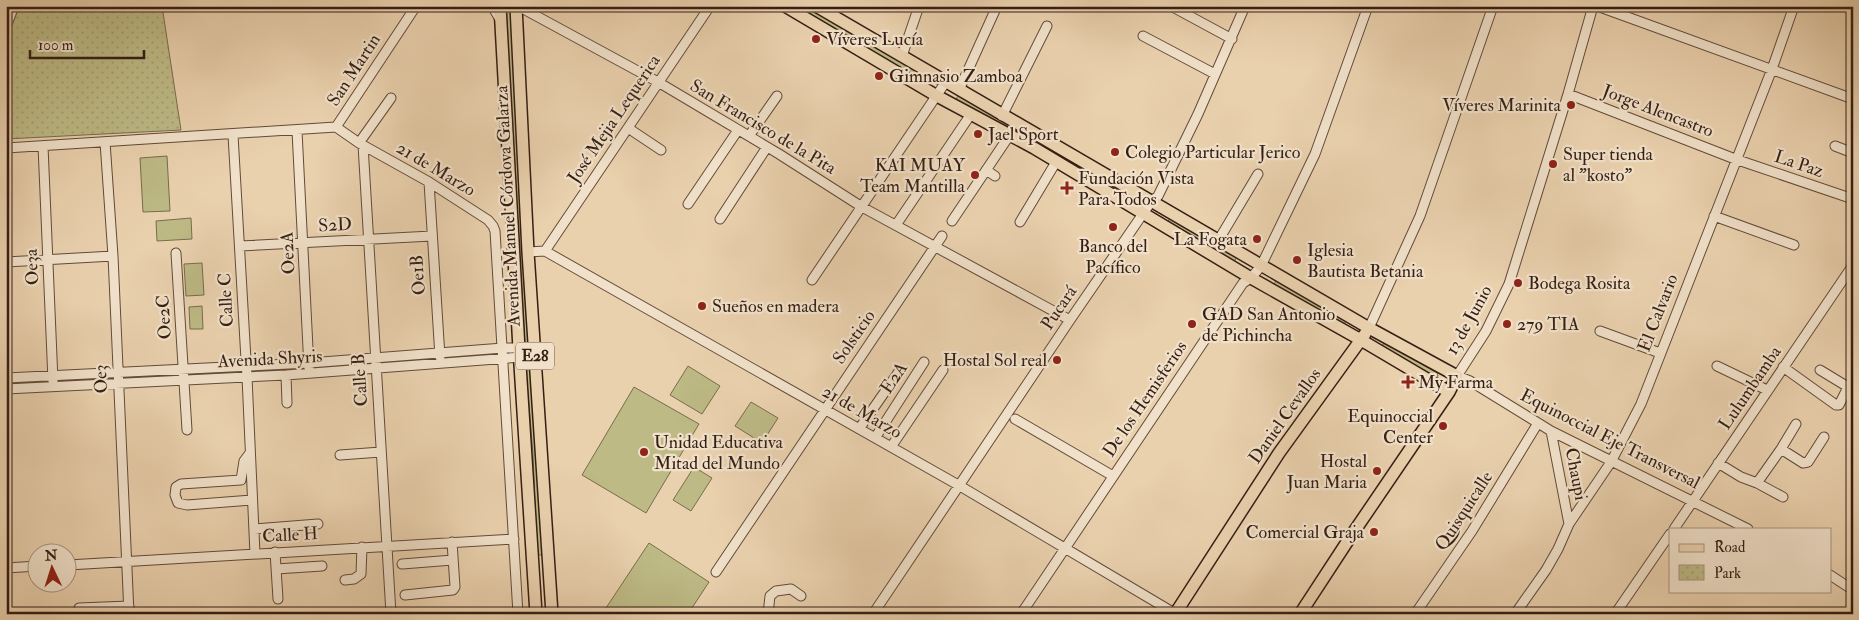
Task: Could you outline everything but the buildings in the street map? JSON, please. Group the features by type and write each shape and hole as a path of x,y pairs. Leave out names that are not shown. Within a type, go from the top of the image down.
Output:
{"main road":[{"name":"Avenida Manuel Córdova Galarza","path":"500,6 519,353 536,614"},
{"name":"Avenida Manuel Córdova Galarza","path":"517,6 518,78 528,252 552,614"},
{"path":"785,6 1449,392"},
{"path":"816,6 1218,241 1457,376"},
{"name":"Daniel Cevallos","path":"1175,614 1279,453 1369,328"},
{"name":"13 de Junio","path":"1300,614 1349,538 1449,392 1457,376"},
{"path":"533,558 548,557"}],"street":[{"path":"6,28 14,6"},
{"name":"San Martin","path":"336,127 416,6"},
{"path":"492,6 501,21"},
{"name":"San Francisco de la Pita","path":"517,6 658,82 767,147 862,207 1070,320"},
{"name":"José Mejia Lequerica","path":"545,251 710,6"},
{"path":"902,56 919,6"},
{"path":"958,90 998,6"},
{"path":"1171,6 1232,39"},
{"name":"Pucará","path":"873,614 1070,320 1151,202 1158,196 1216,74 1245,6"},
{"name":"De los Hemisferios","path":"1021,614 1243,283 1251,278 1262,266 1314,154 1368,6"},
{"name":"Daniel Cevallos","path":"1369,328 1420,216 1493,6"},
{"name":"13 de Junio","path":"1457,376 1486,331 1509,284 1568,94 1593,6"},
{"path":"1597,6 1853,99"},
{"name":"El Calvario","path":"1516,614 1546,570 1569,524 1611,462 1641,404 1735,159 1772,69 1794,6"},
{"path":"1002,116 1046,26"},
{"path":"1143,36 1216,74"},
{"path":"812,280 945,83"},
{"name":"Jorge Alencastro","path":"1568,94 1735,159"},
{"path":"749,136 778,96"},
{"path":"361,144 391,98"},
{"path":"896,225 971,114"},
{"path":"6,148 297,131 336,127"},
{"name":"21 de Marzo","path":"336,127 361,144 429,182 488,220 493,226 504,360 518,614"},
{"path":"628,128 661,150"},
{"path":"688,204 738,130"},
{"name":"Oe2A","path":"297,131 309,373"},
{"name":"Calle C","path":"233,135 255,554"},
{"path":"952,222 1009,136"},
{"name":"Oe3","path":"106,142 129,610"},
{"name":"Calle B","path":"361,144 391,614"},
{"name":"Oe3a","path":"43,146 54,387"},
{"path":"1835,146 1853,153"},
{"path":"720,219 767,147"},
{"name":"La Paz","path":"1735,159 1853,199"},
{"path":"1020,222 1056,162"},
{"path":"986,170 995,176"},
{"path":"1218,241 1258,174"},
{"name":"Oe1B","path":"429,182 440,364"},
{"path":"1714,216 1794,245"},
{"name":"S2D","path":"240,246 432,236"},
{"name":"Solsticio","path":"716,572 942,236"},
{"path":"528,252 545,251"},
{"name":"21 de Marzo","path":"545,251 960,486 1175,614"},
{"name":"Oe2C","path":"176,253 187,430"},
{"path":"6,262 113,256"},
{"name":"Lulumbamba","path":"1675,528 1853,265"},
{"path":"1600,331 1660,353"},
{"name":"Avenida Shyris","path":"6,378 309,363 503,348 519,353 535,352"},
{"name":"Avenida Shyris","path":"6,389 376,369 504,360 519,353"},
{"name":"E2A","path":"874,438 924,362"},
{"path":"1717,366 1767,390"},
{"path":"1783,368 1839,405 1848,387 1820,370"},
{"path":"859,429 900,370"},
{"path":"891,447 943,370"},
{"path":"286,375 288,403"},
{"name":"Equinoccial Eje Transversal","path":"1457,376 1551,431 1746,528"},
{"path":"1015,419 1113,476"},
{"name":"Quisquicalle","path":"1415,614 1472,531 1538,423"},
{"path":"1757,483 1796,424"},
{"name":"Chaupi","path":"1551,431 1569,524"},
{"path":"1781,449 1803,463 1808,462 1824,437"},
{"path":"340,454 381,452"},
{"path":"250,453 244,461 241,480 181,484 176,487 175,496 178,503 187,505 252,500"},
{"path":"1718,464 1783,497"},
{"path":"254,529 318,524"},
{"path":"1615,614 1669,535"},
{"name":"Calle H","path":"78,564 514,539"},
{"path":"405,595 453,590 455,587 452,542"},
{"path":"345,580 354,579 361,574 362,547"},
{"path":"275,552 278,599"},
{"path":"402,564 453,560"},
{"path":"276,569 322,566"},
{"path":"6,568 28,567"},
{"path":"1832,576 1853,590"},
{"path":"768,614 770,596 776,591 791,589 802,596"},
{"path":"79,608 129,610"}],"green space":[{"path":"18,6 162,6 181,130 6,139 6,40"},
{"path":"504,6 511,6 530,345 525,346"},
{"path":"796,6 806,6 924,74 920,79"},
{"path":"959,95 1132,196 1129,201 955,100"},
{"path":"167,156 170,211 143,212 140,158"},
{"path":"191,218 192,239 157,241 156,221"},
{"path":"1170,218 1237,257 1234,262 1167,223"},
{"path":"202,263 204,295 186,296 184,264"},
{"path":"1276,280 1346,320 1344,325 1274,285"},
{"path":"202,306 203,329 190,329 189,307"},
{"path":"1385,342 1437,373 1438,376 1435,378 1381,347"},
{"path":"525,358 528,358 532,378 545,555 537,555 533,454"},
{"path":"688,366 720,386 702,414 670,395"},
{"path":"634,387 699,424 646,513 582,475"},
{"path":"751,402 778,418 762,443 735,426"},
{"path":"694,467 712,478 691,511 673,500"},
{"path":"649,543 709,582 688,614 602,614"}],"place":[{"name":"Víveres Lucía","path":"816,39"},
{"name":"Gimnasio Zamboa","path":"879,76"},
{"name":"Víveres Marinita","path":"1571,105"},
{"name":"Jael Sport","path":"978,134"},
{"name":"Colegio Particular Jerico","path":"1115,152"},
{"name":"Super tienda al \"kosto\"","path":"1553,164"},
{"name":"KAI MUAY Team Mantilla","path":"975,175"},
{"name":"Fundación Vista Para Todos","path":"1067,188"},
{"name":"Banco del Pacífico","path":"1113,227"},
{"name":"La Fogata","path":"1257,239"},
{"name":"Iglesia Bautista Betania","path":"1297,260"},
{"name":"Bodega Rosita","path":"1518,283"},
{"name":"Sueños en madera","path":"702,306"},
{"name":"GAD San Antonio de Pichincha","path":"1192,324"},
{"name":"279 TIA","path":"1507,324"},
{"name":"Hostal Sol real","path":"1057,360"},
{"name":"My Farma","path":"1408,382"},
{"name":"Equinoccial Center","path":"1443,426"},
{"name":"Unidad Educativa Mitad del Mundo","path":"644,452"},
{"name":"Hostal Juan Maria","path":"1377,471"},
{"name":"Comercial Graja","path":"1374,532"}]}
